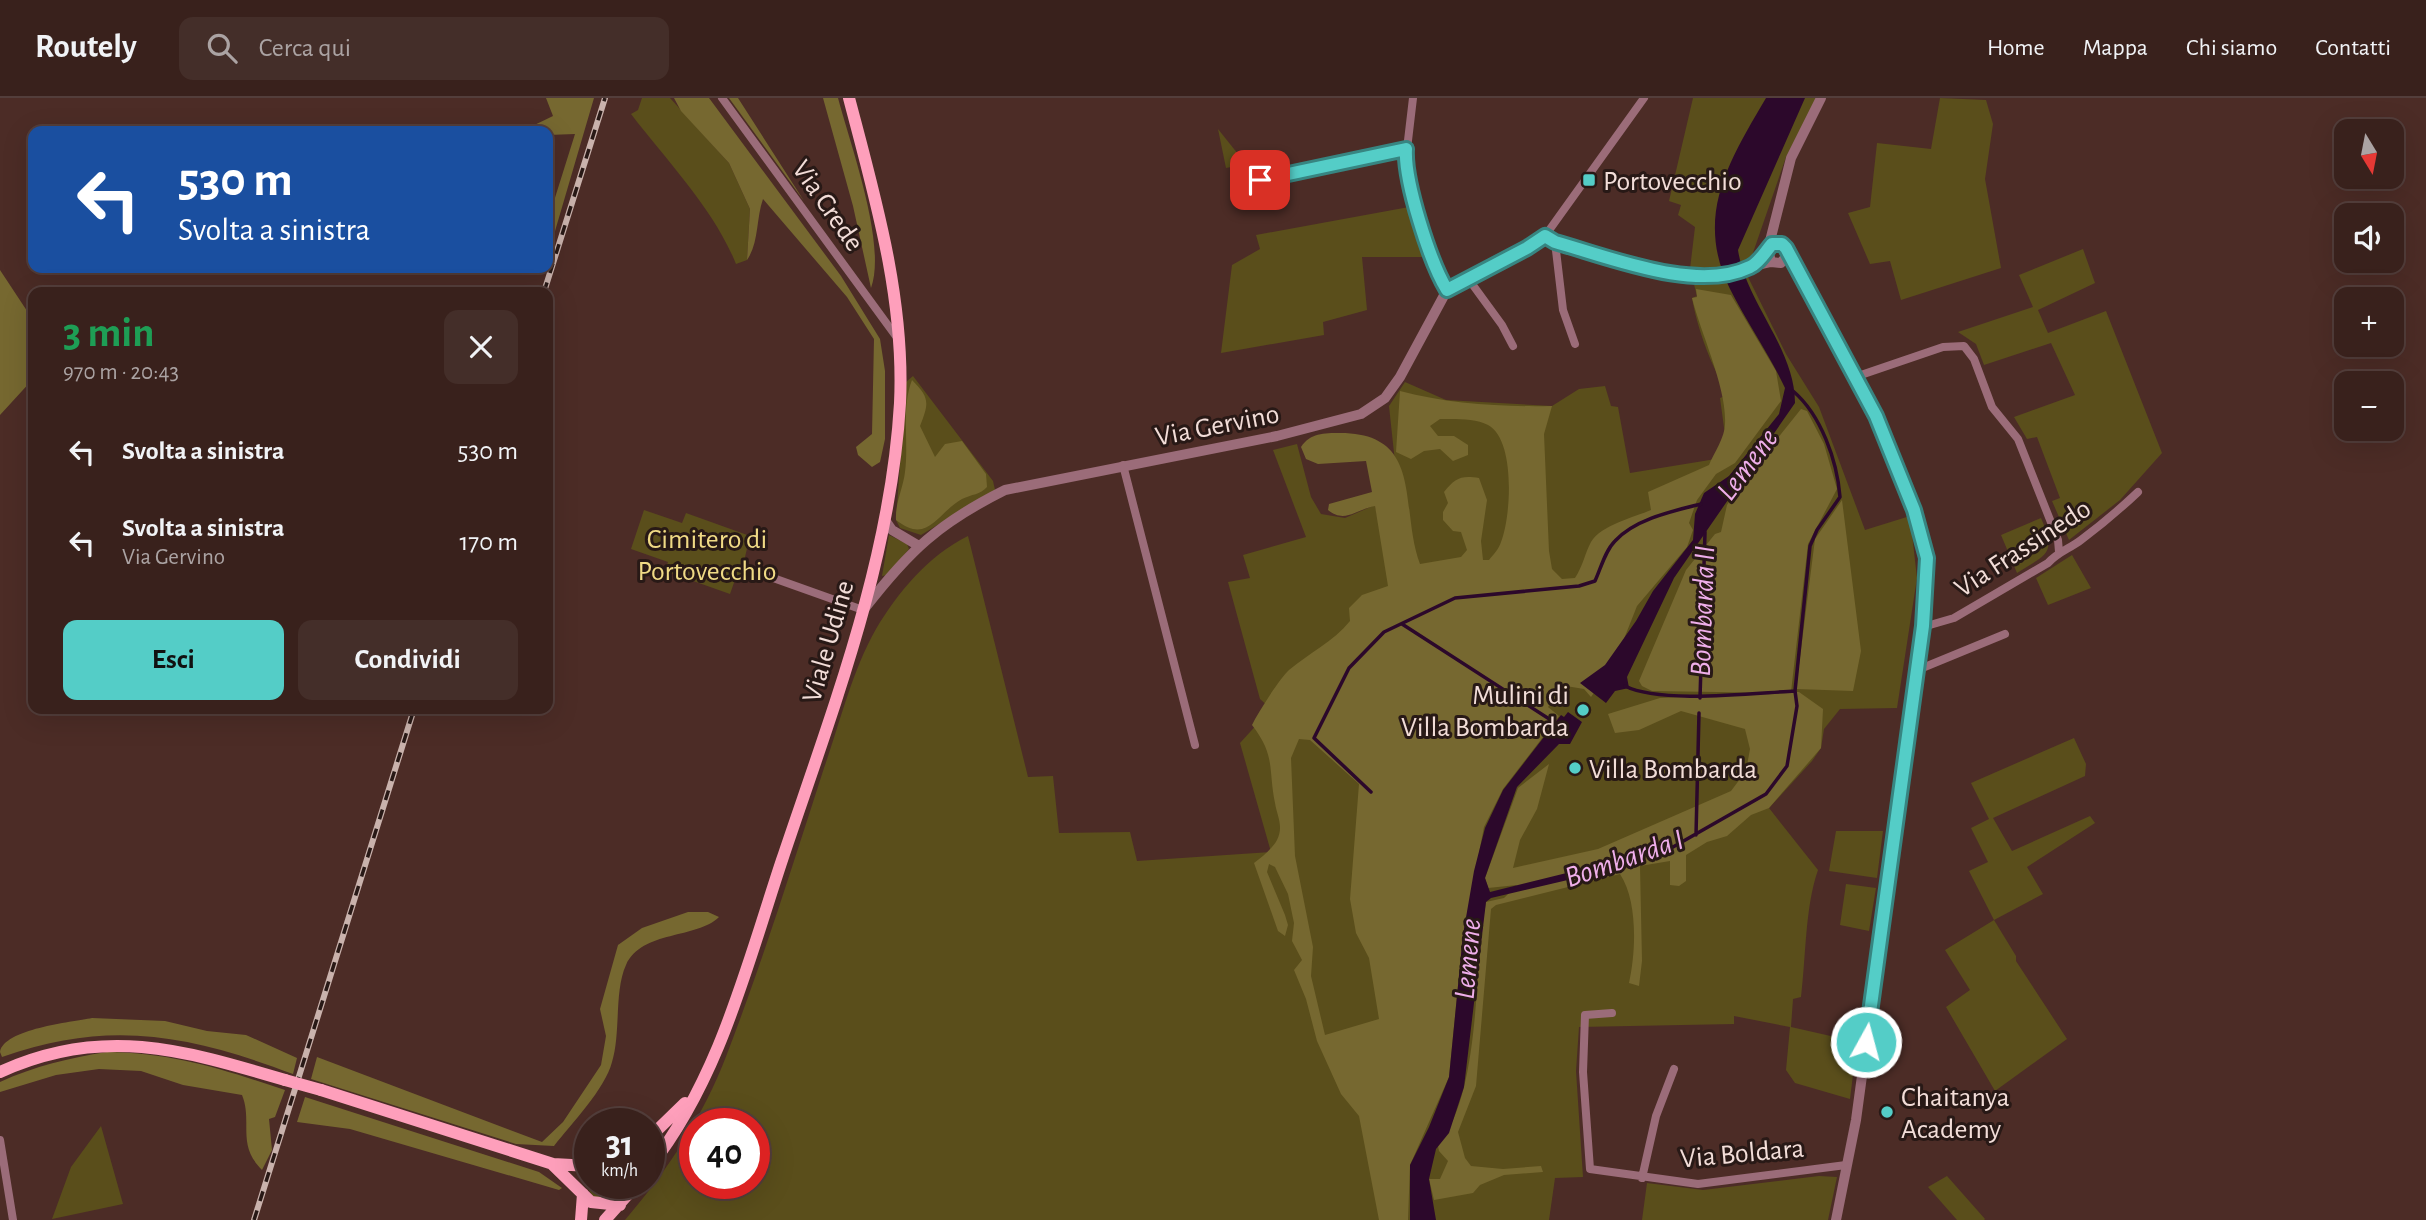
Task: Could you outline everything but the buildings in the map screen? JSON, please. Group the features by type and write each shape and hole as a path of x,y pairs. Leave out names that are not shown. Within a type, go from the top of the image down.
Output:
{"main road":[{"name":"Viale Udine","path":"665,1148 698,1090 726,1026 839,691 886,520 900,401 898,339 890,266 880,216 849,98"},
{"path":"3,1071 90,1046 155,1046 213,1059 321,1090 553,1164 574,1165"},
{"path":"665,1122 698,1090"},
{"path":"553,1164 574,1182"},
{"path":"581,1220 583,1199"},
{"path":"588,1199 591,1202 620,1205"},
{"path":"618,1199 620,1205"},
{"path":"608,1219 625,1199"}],"street":[{"name":"Via Crede","path":"722,98 898,339"},
{"path":"1413,98 1405,166 1445,286"},
{"path":"1575,344 1563,310 1550,239 1644,98"},
{"path":"1771,256 1775,222 1791,158 1821,98"},
{"path":"1236,185 1406,149"},
{"name":"Via Frassinedo","path":"1775,222 1798,274 1876,416 1923,532 1927,558 1923,626 1856,1120 1836,1220"},
{"path":"1550,239 1682,276 1723,273 1746,268 1771,256 1784,261 1786,249 1775,243 1771,256"},
{"name":"Via Gervino","path":"863,610 932,532 965,510 1005,490 1277,436 1361,414 1385,398 1400,377 1445,286 1550,239"},
{"path":"1771,256 1798,274"},
{"path":"1467,277 1502,325 1513,346"},
{"path":"1855,377 1943,347 1964,346 1974,359 1992,407 2018,439 2058,540 2059,552"},
{"path":"1124,465 1195,746"},
{"name":"Via Frassinedo","path":"1923,626 1954,618 2048,562 2107,521 2138,492"},
{"path":"886,520 892,530 919,546"},
{"path":"748,569 863,610"},
{"path":"1915,671 2005,634"},
{"name":"Via Boldara","path":"1612,1013 1585,1015 1583,1072 1588,1167 1593,1171 1686,1184 1846,1165"},
{"name":"Via Boldara","path":"1642,1178 1656,1116 1674,1069"},
{"path":"0,1140 13,1220"}],"green space":[{"path":"642,98 670,98 729,163 750,209 747,260 736,264 703,205 631,114 638,110"},
{"path":"1693,98 1817,98 1786,157 1746,273 1786,354 1819,407 1865,530 1910,516 1917,578 1897,708 1840,709 1824,729 1821,748 1812,761 1769,808 1818,870 1808,916 1801,997 1793,999 1791,1027 1857,1042 1850,1099 1795,1083 1786,1070 1790,1027 1734,1016 1734,1024 1579,1027 1576,1071 1583,1177 1555,1178 1549,1220 625,1220 642,1199 665,1199 665,1169 679,1148 679,1199 770,1199 770,1108 702,1108 740,1019 860,662 885,615 904,588 928,564 940,553 968,536 1028,777 1053,776 1059,833 1130,832 1137,861 1271,852 1240,743 1271,709 1260,699 1228,582 1250,578 1243,555 1306,537 1273,450 1297,444 1311,497 1321,514 1345,518 1375,505 1377,515 1400,509 1389,406 1405,382 1446,400 1552,406 1579,389 1605,386 1611,406 1618,407 1630,473 1728,457 1720,398 1730,394 1717,373 1698,322 1692,298 1697,296 1690,269 1695,227 1678,215 1681,205 1669,201"},
{"path":"1940,98 1986,100 1993,124 1985,179 2001,268 1901,300 1890,261 1870,264 1848,213 1870,207 1877,143 1931,149"},
{"path":"1218,129 1246,164 1226,168"},
{"path":"1409,207 1424,257 1362,257 1367,310 1323,322 1324,335 1221,353 1232,265 1260,249 1256,235"},
{"path":"2083,249 2095,283 2038,310 2048,333 2106,311 2162,453 2120,500 2069,540 2052,501 2060,498 2037,437 2027,439 2014,417 2075,395 2051,343 1984,365 1976,344 1958,332 2033,307 2019,275"},
{"path":"913,376 993,481 995,490 921,535 900,528 896,520 906,382"},
{"name":"Cimitero di Portovecchio","path":"644,510 682,523 686,513 750,536 740,578 736,577 730,594 665,571 668,562 631,549"},
{"path":"2041,518 2048,539 2046,552 2017,573 2001,535"},
{"path":"889,535 907,544 909,549 887,575 882,576"},
{"path":"2072,555 2091,588 2048,605 2036,578"},
{"path":"2074,738 2086,764 2085,776 1993,818 2012,851 2090,816 2095,823 2027,867 2043,894 1994,920 1969,871 1988,862 1971,828 1989,819 1971,783"},
{"path":"1836,831 1883,831 1877,878 1829,871"},
{"path":"1846,884 1876,888 1869,931 1840,925"},
{"path":"1994,920 2016,956 2016,961 2067,1039 1995,1091 1946,1007 1970,990 1945,950"},
{"path":"101,1126 123,1204 52,1219 71,1167"},
{"path":"1819,1176 1837,1177 1828,1220 1642,1220 1647,1183 1703,1190"},
{"path":"1947,1176 1984,1220 1957,1220 1928,1187"}],"shaded area":[{"path":"546,98 594,98 553,238 553,204 575,134 553,135 553,126 532,126 553,116"},
{"path":"674,98 709,98 841,276 880,339 885,371 885,439 880,462 872,467 858,455 856,447 872,434 874,339 847,297 763,199 754,246 747,260 750,209 729,163 681,111"},
{"path":"729,98 738,98 804,201"},
{"path":"823,98 838,98 865,194 874,246 875,269 871,288 853,206"},
{"path":"0,270 28,312 28,384 0,415"},
{"path":"1696,289 1731,295 1776,371 1781,401 1735,463 1716,474 1697,500 1689,523 1693,530 1687,547 1637,606 1614,664 1591,697 1584,689 1566,686 1548,707 1559,716 1503,789 1484,827 1463,935 1449,1077 1410,1165 1408,1220 1379,1220 1359,1116 1341,1094 1317,1041 1306,999 1294,970 1302,960 1292,941 1294,923 1288,894 1275,867 1269,864 1267,872 1288,925 1285,936 1278,931 1254,863 1275,843 1280,826 1268,754 1252,725 1285,674 1350,621 1349,608 1362,595 1388,586 1375,506 1346,516 1328,510 1329,504 1372,492 1366,461 1318,464 1306,459 1301,447 1313,436 1334,433 1367,436 1385,446 1397,460 1404,477 1420,564 1461,557 1467,550 1461,532 1453,531 1443,520 1443,512 1448,503 1444,492 1459,479 1479,478 1487,500 1481,541 1483,560 1489,560 1501,542 1509,498 1507,462 1497,433 1488,425 1477,421 1440,419 1430,426 1438,436 1454,436 1468,445 1468,455 1453,461 1440,449 1424,451 1411,459 1396,452 1400,391 1476,404 1552,406 1544,434 1549,551 1552,569 1562,579 1575,578 1596,536 1610,526 1651,510 1648,492 1709,465 1721,440 1725,429 1725,410 1713,361 1692,298 1697,297","holes":["1299,739 1310,740 1359,784 1350,899 1356,933 1369,958 1379,1019 1325,1035 1311,976 1313,947 1295,856 1291,758"]},
{"path":"912,380 925,396 925,412 920,426 935,457 945,444 962,441 986,474 987,487 962,499 931,524 916,529 896,520 905,472 906,414"},
{"path":"1801,409 1807,411 1824,444 1837,489 1808,544 1791,692 1799,692 1823,709 1821,748 1769,808 1751,815 1727,836 1707,842 1686,855 1686,881 1679,886 1670,885 1670,861 1640,866 1642,961 1639,986 1629,983 1633,957 1633,912 1626,885 1620,874 1496,905 1491,909 1476,1086 1458,1132 1465,1158 1471,1166 1503,1169 1541,1166 1543,1172 1504,1175 1480,1185 1473,1193 1434,1200 1429,1179 1440,1179 1448,1161 1438,1146 1452,1122 1469,1062 1486,902 1504,898 1517,885 1488,888 1485,878 1518,788 1549,764 1537,809 1520,840 1513,868 1598,849 1731,791 1746,771 1750,749 1745,729 1681,711 1639,730 1615,733 1608,714 1660,698 1788,693 1652,691 1642,686 1639,681 1686,570 1715,534 1721,532 1727,505 1740,485"},
{"path":"1842,500 1861,651 1853,691 1796,689 1815,539"},
{"path":"688,912 708,912 719,917 697,929 644,946 626,965 620,987 612,1062 603,1083 585,1108 574,1108 574,1122 554,1146 516,1144 311,1079 317,1057 542,1142 563,1122 601,1065 606,1036 600,1009 618,945 642,928"},
{"path":"92,1018 165,1021 207,1031 246,1035 297,1058 293,1074 184,1041 114,1035 41,1045 2,1057 0,1052 4,1044 25,1032"},
{"path":"107,1052 176,1059 219,1069 285,1090 275,1117 269,1119 272,1150 262,1170 249,1151 242,1095 183,1085 141,1071 99,1069 56,1075 0,1092 0,1082 26,1071"},
{"path":"305,1097 539,1172 562,1188 559,1190 350,1129 297,1122"}],"water":[{"name":"Lemene","path":"1766,98 1805,98 1738,250 1750,289 1787,363 1795,403 1674,578 1627,677 1629,688 1615,691 1606,703 1580,683 1605,665 1653,591 1693,540 1695,514 1704,493 1729,476 1779,414 1785,388 1730,289 1720,262 1715,237 1716,213 1729,167"},
{"name":"Lemene","path":"1568,712 1582,722 1570,744 1559,744 1517,787 1485,878 1490,892 1595,866 1597,869 1572,879 1491,898 1486,902 1464,1087 1449,1133 1436,1149 1429,1179 1436,1220 1410,1220 1410,1165 1449,1077 1463,935 1474,871 1485,828 1503,790 1561,715 1564,717"}],"waterway":[{"path":"1793,391 1812,412 1826,439 1840,497 1817,530 1810,546 1795,691"},
{"name":"Portovecchio","path":"1371,792 1314,738 1349,668 1384,632 1455,598 1579,586 1595,581 1608,550 1623,533 1644,521 1701,504"},
{"name":"Bombarda II","path":"1700,698 1705,532"},
{"path":"1402,624 1557,724"},
{"name":"Bombarda I","path":"1593,868 1673,847 1766,794 1787,766 1797,706 1795,691 1683,696 1660,695 1625,686"},
{"name":"Bombarda II","path":"1696,835 1699,713"}],"railway":[{"path":"553,263 605,98"},
{"path":"546,287 550,273"},
{"path":"254,1220 412,714"}],"place":[{"name":"Portovecchio","path":"1589,180"},
{"name":"Mulini di Villa Bombarda","path":"1583,710"},
{"name":"Villa Bombarda","path":"1575,768"},
{"name":"Chaitanya Academy","path":"1887,1112"}],"route":[{"path":"1260,180 1406,149 1405,166 1421,221 1447,290 1545,236 1555,242 1682,276 1705,276 1741,270 1752,267 1772,244 1782,244 1786,248 1876,416 1926,545 1927,582 1923,626 1866,1042"}]}
